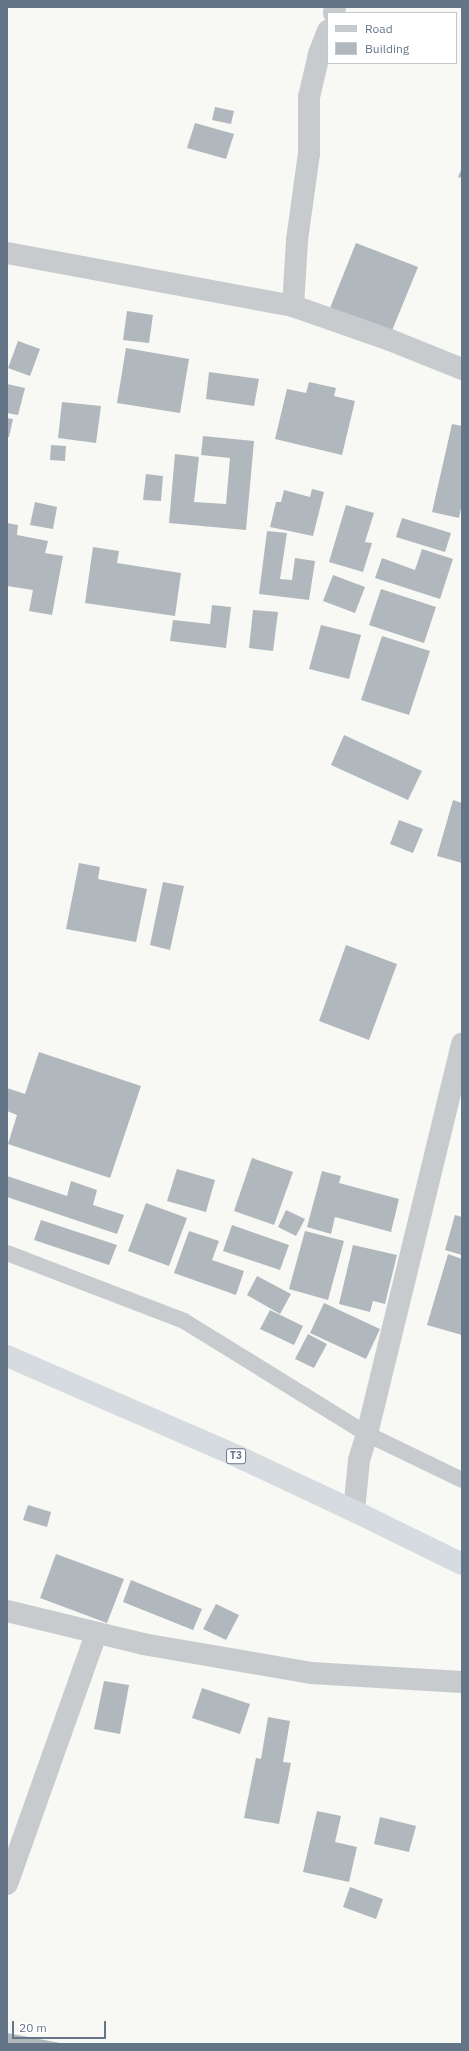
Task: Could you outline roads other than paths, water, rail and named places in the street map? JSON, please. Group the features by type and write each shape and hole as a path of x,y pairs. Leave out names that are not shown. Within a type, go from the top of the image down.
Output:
{"highway":[{"name":"T3","path":"7,1356 211,1445 354,1511 462,1564"}],"street":[{"path":"293,306 297,240 309,154 309,97 319,54 327,34"},
{"path":"7,253 293,306 390,340 462,369"},
{"path":"354,1511 359,1460 368,1434 462,1043"},
{"path":"7,1611 96,1634 143,1644 311,1673 462,1682"},
{"path":"7,1884 96,1634"}],"lane":[{"path":"7,1253 184,1320 368,1434 462,1480"}]}
